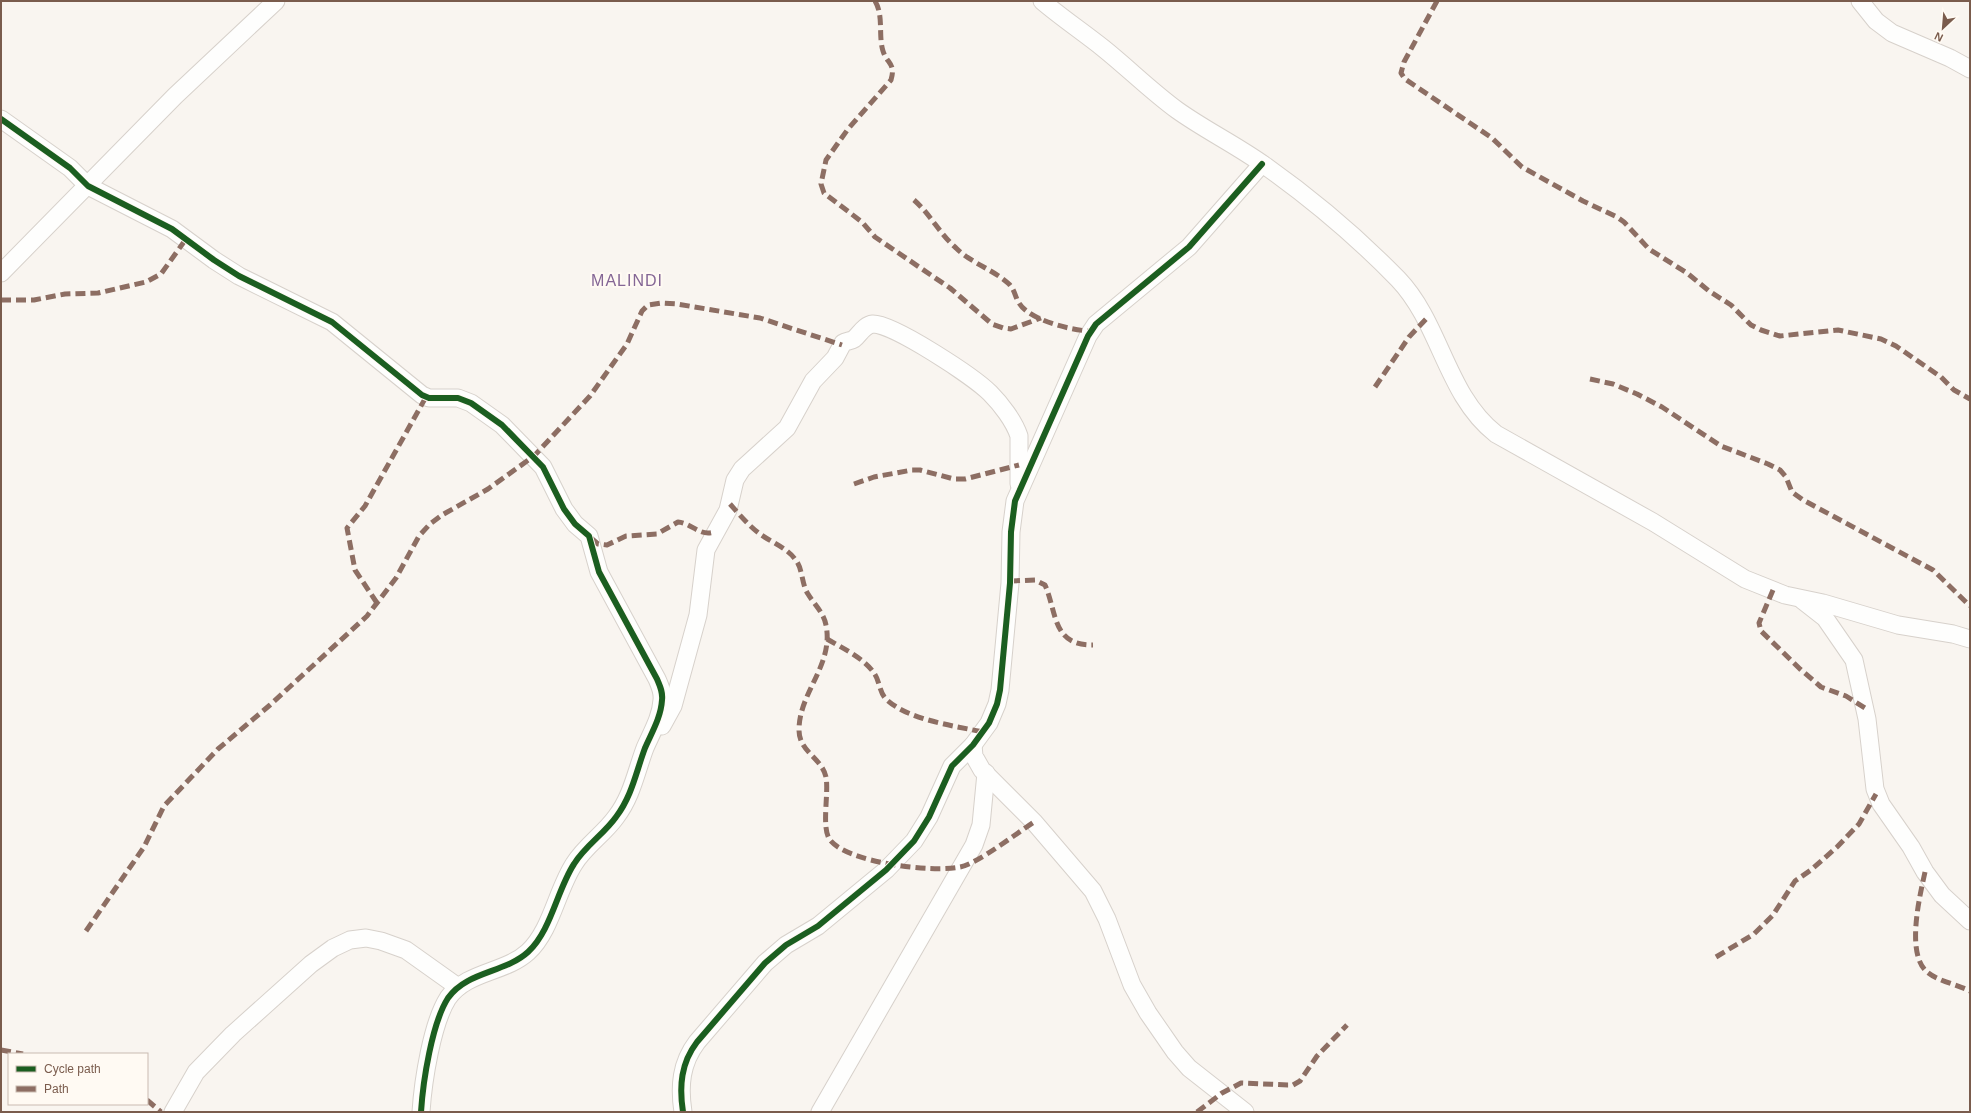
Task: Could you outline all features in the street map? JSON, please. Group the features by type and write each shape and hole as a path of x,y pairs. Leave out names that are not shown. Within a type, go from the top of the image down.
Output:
{"street":[{"path":"1,273 175,96 276,1"},
{"path":"1042,1 1177,110 1262,164 1304,194 1338,222 1409,291 1433,332 1458,387 1479,418 1490,430 1653,522 1745,579 1798,598 1823,602 1898,625 1953,634 1970,639"},
{"path":"1860,1 1876,21 1892,33 1950,58 1970,69"},
{"path":"1,119 70,168 88,186 172,229 214,260 239,276 332,322 422,395 429,398 458,398 471,403 502,425 543,467 567,513 589,536 599,572 657,679 661,689 662,701 659,716 648,741 633,786 622,810 578,857 539,940 528,952 516,960 470,979 458,987 448,998 436,1026 425,1078 421,1112"},
{"path":"683,1112 681,1097 682,1074 689,1052 765,963 786,945 818,926 886,870 914,841 929,817 952,766 973,745 989,723 997,704 1000,690 1010,584 1011,532 1015,501 1019,488 1044,439 1082,346 1096,324 1188,247 1262,164"},
{"path":"648,741 658,733 668,719 673,706 698,615 706,550 728,510 735,480 742,470 787,428 814,381 835,358 843,342 854,339 866,326 875,324 887,328 920,345 977,382 992,395 1016,429 1019,436 1019,488"},
{"path":"1798,598 1824,618 1854,660 1867,719 1874,789 1881,804 1911,847 1925,872 1942,895 1970,921"},
{"path":"973,745 974,756 978,764 1034,822 1093,891 1107,919 1132,985 1148,1013 1178,1056 1189,1068 1245,1112"},
{"path":"820,1112 974,845 981,825 986,773"},
{"path":"174,1112 196,1072 233,1034 311,964 333,948 350,940 366,938 381,941 406,950 458,987"}],"marked path":[{"path":"875,1 878,7 880,19 883,51 892,67 891,80 848,129 826,160 821,184 824,193 862,222 875,237 950,288 992,324 1011,329 1041,318"},
{"path":"1437,1 1404,62 1401,73 1405,79 1492,138 1522,167 1583,201 1617,217 1624,222 1649,249 1687,273 1709,291 1731,305 1751,325 1780,336 1838,330 1881,339 1896,346 1941,377 1954,390 1970,399"},
{"path":"914,200 950,242 962,253 1009,284 1013,289 1019,303 1032,315 1063,327 1091,331"},
{"path":"1,300 34,300 65,294 98,293 146,282 161,274 186,239"},
{"path":"86,931 144,847 164,806 218,749 270,705 367,616 396,578 419,536 430,524 442,515 488,489 534,456 590,396 627,344 642,311 648,305 661,303 677,304 760,318 842,345"},
{"path":"1375,387 1409,337 1426,319"},
{"path":"1590,379 1613,384 1637,394 1662,407 1721,446 1780,470 1786,477 1792,492 1803,500 1933,570 1970,606"},
{"path":"377,603 355,570 347,528 365,506 426,397"},
{"path":"854,484 874,477 912,470 920,470 954,479 965,479 1019,465"},
{"path":"730,504 756,531 792,555 798,563 806,590 825,621 827,639 825,653 821,666 804,703 800,716 799,730 800,738 806,750 824,770 826,777 826,827 827,835 830,840 840,848 854,855 872,860 912,867 947,869 967,865 997,848 1034,822"},
{"path":"591,538 598,544 607,545 626,536 657,534 678,522 704,533 714,532"},
{"path":"1010,581 1035,580 1045,585 1058,626 1063,634 1070,640 1080,644 1093,645"},
{"path":"1773,590 1759,623 1761,631 1821,687 1846,696 1865,708"},
{"path":"827,639 865,663 876,676 884,697 896,707 907,713 946,725 983,732"},
{"path":"1716,957 1754,934 1773,915 1795,881 1811,870 1837,847 1859,824 1876,794"},
{"path":"1925,872 1916,923 1917,951 1920,962 1930,974 1941,980 1970,991"},
{"path":"1197,1112 1222,1093 1241,1083 1293,1085 1300,1081 1317,1056 1347,1025"},
{"path":"1,1050 18,1053"},
{"path":"148,1101 161,1112"}],"cycle path":[{"path":"1,119 70,168 88,186 172,229 214,260 239,276 332,322 422,395 429,398 458,398 471,403 502,425 543,467 564,509 575,524 589,536 599,572 657,679 662,692 660,712 626,801 611,823 584,851 574,864 568,874 548,922 536,943 528,952 519,959 465,982 448,998 437,1022 429,1053 421,1112"},
{"path":"683,1112 681,1093 682,1075 688,1058 697,1042 765,963 786,945 818,926 886,870 914,841 929,817 952,766 973,745 989,723 997,704 1000,690 1010,583 1011,532 1015,501 1088,336 1096,324 1189,247 1262,164"}],"district":[{"name":"MALINDI","path":"627,280"}]}
